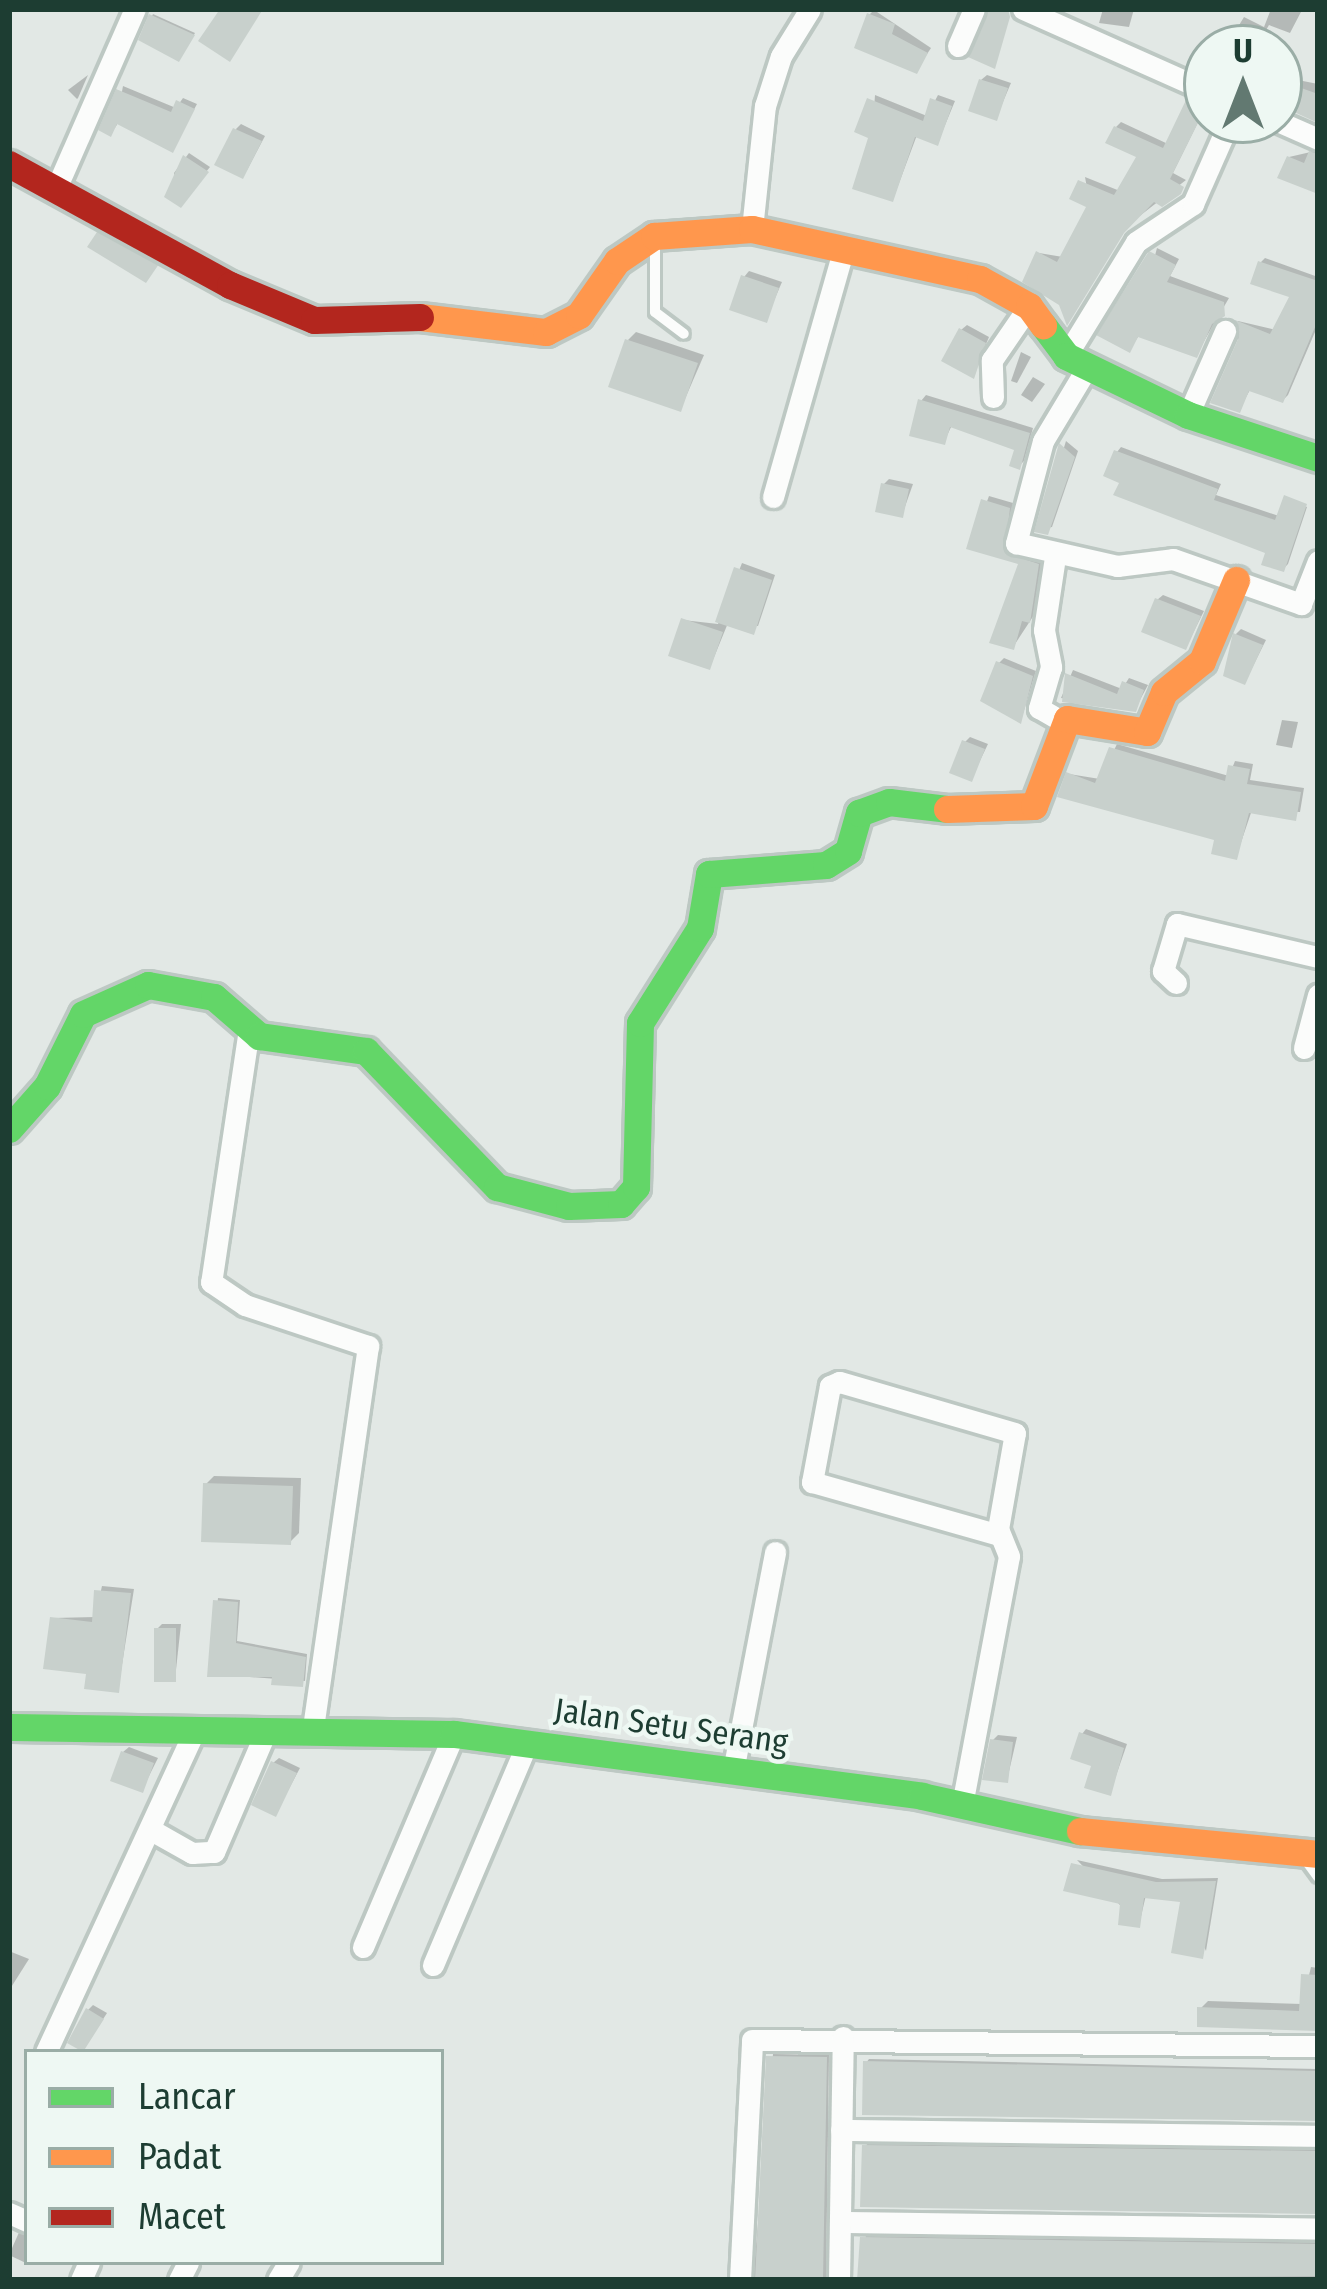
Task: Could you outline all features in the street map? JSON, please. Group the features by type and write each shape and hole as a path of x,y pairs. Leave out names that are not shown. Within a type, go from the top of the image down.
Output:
{"street":[{"path":"58,184 135,9"},
{"path":"752,229 765,106 781,56 810,9"},
{"path":"958,46 974,9"},
{"path":"1023,9 1183,80"},
{"path":"1219,144 1193,204 1136,242 1043,441 1016,540 1055,557 1118,566 1173,559 1300,604 1318,561"},
{"path":"9,164 58,184 230,285 314,320 351,323 458,316 546,332 579,315 617,261 654,236 752,229 844,248 980,279 1029,306 1077,361 1188,415 1318,458"},
{"path":"773,496 844,248"},
{"path":"993,397 992,360 1029,306"},
{"path":"1188,415 1225,331"},
{"path":"1055,557 1043,630 1051,667 1039,708 1065,723"},
{"path":"9,1129 37,1101 83,1014 123,991 148,985 220,1000 249,1029 366,1051 497,1187 569,1207 621,1204 636,1187 640,1023 700,928 709,874 826,865 848,851 859,813 889,802 968,812 1030,808 1065,723 1082,716 1147,732 1164,692 1202,662 1236,580"},
{"path":"1176,983 1163,971 1177,924 1318,957"},
{"path":"1304,1048 1318,996"},
{"path":"249,1029 212,1282 245,1305 368,1346 312,1732"},
{"path":"962,1805 1009,1556 999,1535 1015,1433 830,1386 812,1482 999,1535"},
{"path":"733,1771 775,1552"},
{"name":"Jalan Setu Serang","path":"9,1727 454,1734 962,1805 1113,1838 1310,1854"},
{"path":"47,2049 153,1831 195,1730"},
{"path":"153,1831 192,1853 214,1852 266,1731"},
{"path":"363,1947 454,1734"},
{"path":"433,1965 527,1744"},
{"path":"740,2280 746,2049 763,2036 1318,2046"},
{"path":"839,2280 843,2037"},
{"path":"841,2130 1318,2136"},
{"path":"840,2222 1318,2229"}],"lane":[{"path":"654,236 661,258 656,312 684,334"},
{"path":"1310,1854 1318,1877"}],"building":[{"path":"220,9 263,9 230,62 198,41"},
{"path":"989,9 1008,9 1010,17 995,69 968,57"},
{"path":"867,13 895,24 892,34 928,53 917,74 854,48"},
{"path":"149,14 195,35 179,62 138,40"},
{"path":"979,79 1008,88 997,121 968,111"},
{"path":"116,89 171,112 176,100 195,109 173,153 117,124 111,137 98,130"},
{"path":"1303,89 1318,94 1318,123 1303,116"},
{"path":"867,98 923,121 930,98 952,106 938,146 915,137 893,202 852,189 868,138 854,132"},
{"path":"1183,106 1183,144 1188,144 1170,179 1184,187 1181,194 1162,207 1154,202 1124,233 1067,326 1059,305 1022,282 1036,251 1057,262 1086,207 1069,199 1078,180 1114,195 1136,157 1105,143 1114,126 1163,148"},
{"path":"233,128 262,141 243,179 214,165"},
{"path":"1309,151 1318,154 1318,194 1277,178 1287,156 1304,163"},
{"path":"183,155 209,172 181,208 164,197"},
{"path":"99,229 159,264 146,283 87,247"},
{"path":"1149,251 1176,265 1167,282 1224,302 1225,316 1212,324 1197,358 1138,337 1130,353 1096,335"},
{"path":"1258,261 1318,281 1318,320 1283,403 1249,391 1240,413 1210,403 1239,337 1235,320 1270,334 1289,297 1250,284"},
{"path":"741,275 779,288 767,323 729,310"},
{"path":"959,328 986,343 974,379 941,361"},
{"path":"625,339 698,363 681,412 608,387"},
{"path":"918,399 1030,433 1020,470 1009,466 1014,450 950,427 945,445 909,436"},
{"path":"1059,443 1075,457 1048,535 1034,532"},
{"path":"1114,450 1218,489 1214,500 1275,520 1284,495 1307,504 1284,572 1261,565 1265,553 1113,495 1119,483 1103,476"},
{"path":"881,483 909,489 903,518 875,512"},
{"path":"981,499 1010,508 1005,553 1039,564 1030,623 1022,621 1014,650 989,643 1018,564 966,549"},
{"path":"734,567 772,580 754,635 715,622"},
{"path":"1155,598 1201,616 1186,650 1141,632"},
{"path":"681,618 723,632 710,670 668,656"},
{"path":"1233,633 1263,645 1245,685 1223,676"},
{"path":"996,661 1033,676 1021,724 980,701"},
{"path":"1065,673 1117,694 1122,681 1144,690 1136,712 1062,702"},
{"path":"962,740 985,749 972,782 949,773"},
{"path":"1109,747 1225,781 1228,765 1250,769 1247,784 1301,792 1296,821 1249,813 1237,860 1211,854 1214,840 1057,797 1066,772 1095,783"},
{"path":"203,1483 293,1486 291,1545 201,1542"},
{"path":"94,1590 131,1593 119,1693 84,1689 86,1674 43,1669 50,1617 92,1622"},
{"path":"213,1600 238,1602 236,1643 306,1657 303,1687 271,1685 272,1677 207,1677"},
{"path":"154,1628 176,1628 176,1682 154,1682"},
{"path":"1079,1732 1124,1748 1111,1796 1084,1788 1091,1766 1070,1759"},
{"path":"990,1739 1013,1742 1008,1783 982,1780"},
{"path":"121,1751 154,1763 143,1793 110,1781"},
{"path":"271,1761 297,1773 276,1817 251,1805"},
{"path":"1071,1863 1156,1882 1216,1881 1203,1959 1171,1953 1180,1902 1144,1898 1140,1928 1118,1925 1120,1904 1063,1891"},
{"path":"1301,1974 1318,1975 1318,2031 1197,2027 1197,2007 1299,2011"},
{"path":"86,2008 104,2019 85,2049 67,2043"},
{"path":"766,2056 827,2057 823,2280 755,2280"},
{"path":"863,2061 1318,2071 1318,2121 862,2115"},
{"path":"862,2145 1318,2151 1318,2214 860,2207"},
{"path":"860,2237 1318,2244 1318,2276 857,2280"}],"traffic: fast":[{"path":"1043,325 1066,356 1188,415 1318,458"},
{"path":"9,1129 47,1086 83,1014 148,985 214,997 259,1036 366,1051 497,1187 569,1206 621,1204 636,1187 640,1023 700,928 709,874 826,865 848,851 859,813 889,802 947,809"},
{"path":"9,1727 454,1734 922,1796 1080,1831"}],"traffic: slow":[{"path":"420,317 546,332 579,315 617,261 654,236 752,229 980,279 1029,306 1043,325"},
{"path":"947,809 1034,806 1067,719 1147,732 1164,692 1202,661 1236,580"},
{"path":"1080,1831 1318,1854"}],"traffic: jam":[{"path":"9,164 230,285 314,320 420,317"}]}
